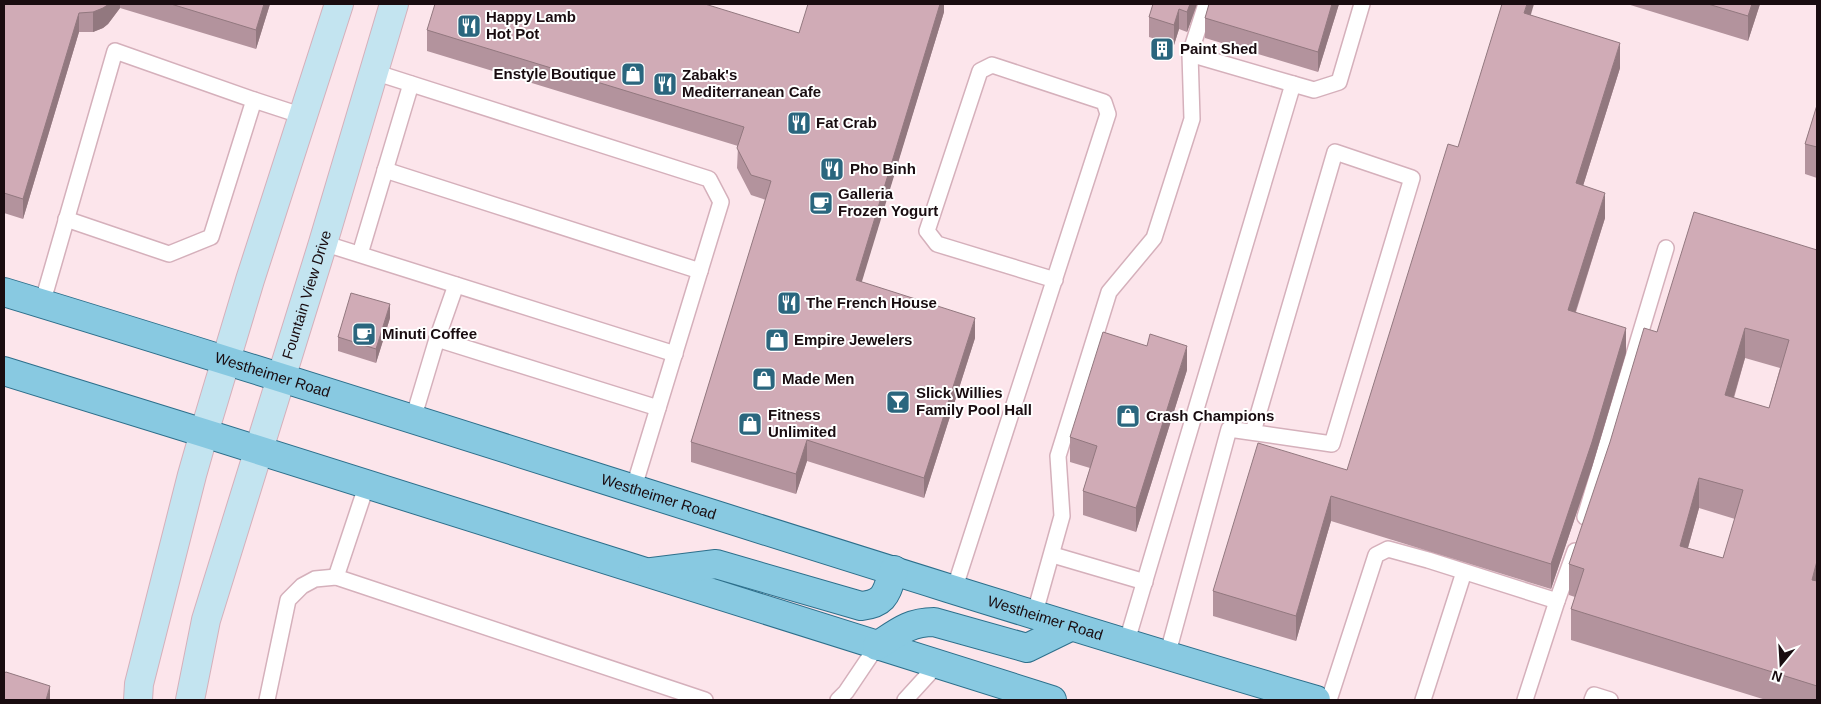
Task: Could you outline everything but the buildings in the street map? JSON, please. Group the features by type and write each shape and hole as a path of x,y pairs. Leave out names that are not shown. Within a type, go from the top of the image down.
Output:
{"main road":[{"path":"138,700 139,684 204,432 247,288 339,4"},
{"name":"Fountain View Drive","path":"190,700 206,620 323,243 394,4"},
{"name":"Westheimer Road","path":"4,292 894,570 1034,616 1316,700"},
{"path":"4,371 204,432 643,573 1052,700"},
{"path":"643,573 716,564 861,606 875,604 884,596 894,570"},
{"path":"877,646 907,626 920,622 934,622 1027,648 1070,627"}],"lane":[{"path":"1034,616 1053,555 1062,516 1058,456 1109,292 1154,238 1192,119 1190,54 1206,4"},
{"path":"1190,54 1314,90 1338,82 1362,4"},
{"path":"42,304 115,51 303,116"},
{"path":"954,590 1055,280 1108,114 1104,102 992,65 980,71 927,230 937,244 1055,280"},
{"path":"374,72 709,179 721,202 633,490"},
{"path":"360,254 411,84"},
{"path":"1126,644 1293,84"},
{"path":"66,219 169,254 211,237 254,100"},
{"path":"1167,656 1230,429 1332,444 1412,178 1335,152 1253,432"},
{"path":"385,170 700,271"},
{"path":"323,243 675,354"},
{"path":"1524,700 1580,533 1666,248"},
{"path":"413,419 437,339 456,285"},
{"path":"437,339 658,408"},
{"path":"336,578 367,484"},
{"path":"1329,700 1376,556 1388,549 1557,601"},
{"path":"1053,555 1145,582"},
{"path":"1424,700 1464,572"},
{"path":"267,700 288,600 302,586 315,579 336,578 705,700"},
{"path":"838,700 846,692 877,646"},
{"path":"905,700 937,665"},
{"path":"1592,700 1594,695 1610,700"}],"place":[{"name":"Happy Lamb Hot Pot","path":"469,26"},
{"name":"Paint Shed","path":"1162,49"},
{"name":"Enstyle Boutique","path":"633,74"},
{"name":"Zabak's Mediterranean Cafe","path":"665,84"},
{"name":"Fat Crab","path":"799,123"},
{"name":"Pho Binh","path":"832,169"},
{"name":"Galleria Frozen Yogurt","path":"821,203"},
{"name":"The French House","path":"789,303"},
{"name":"Minuti Coffee","path":"364,334"},
{"name":"Empire Jewelers","path":"777,340"},
{"name":"Made Men","path":"764,379"},
{"name":"Slick Willies Family Pool Hall","path":"898,402"},
{"name":"Crash Champions","path":"1128,416"},
{"name":"Fitness Unlimited","path":"750,424"}]}
